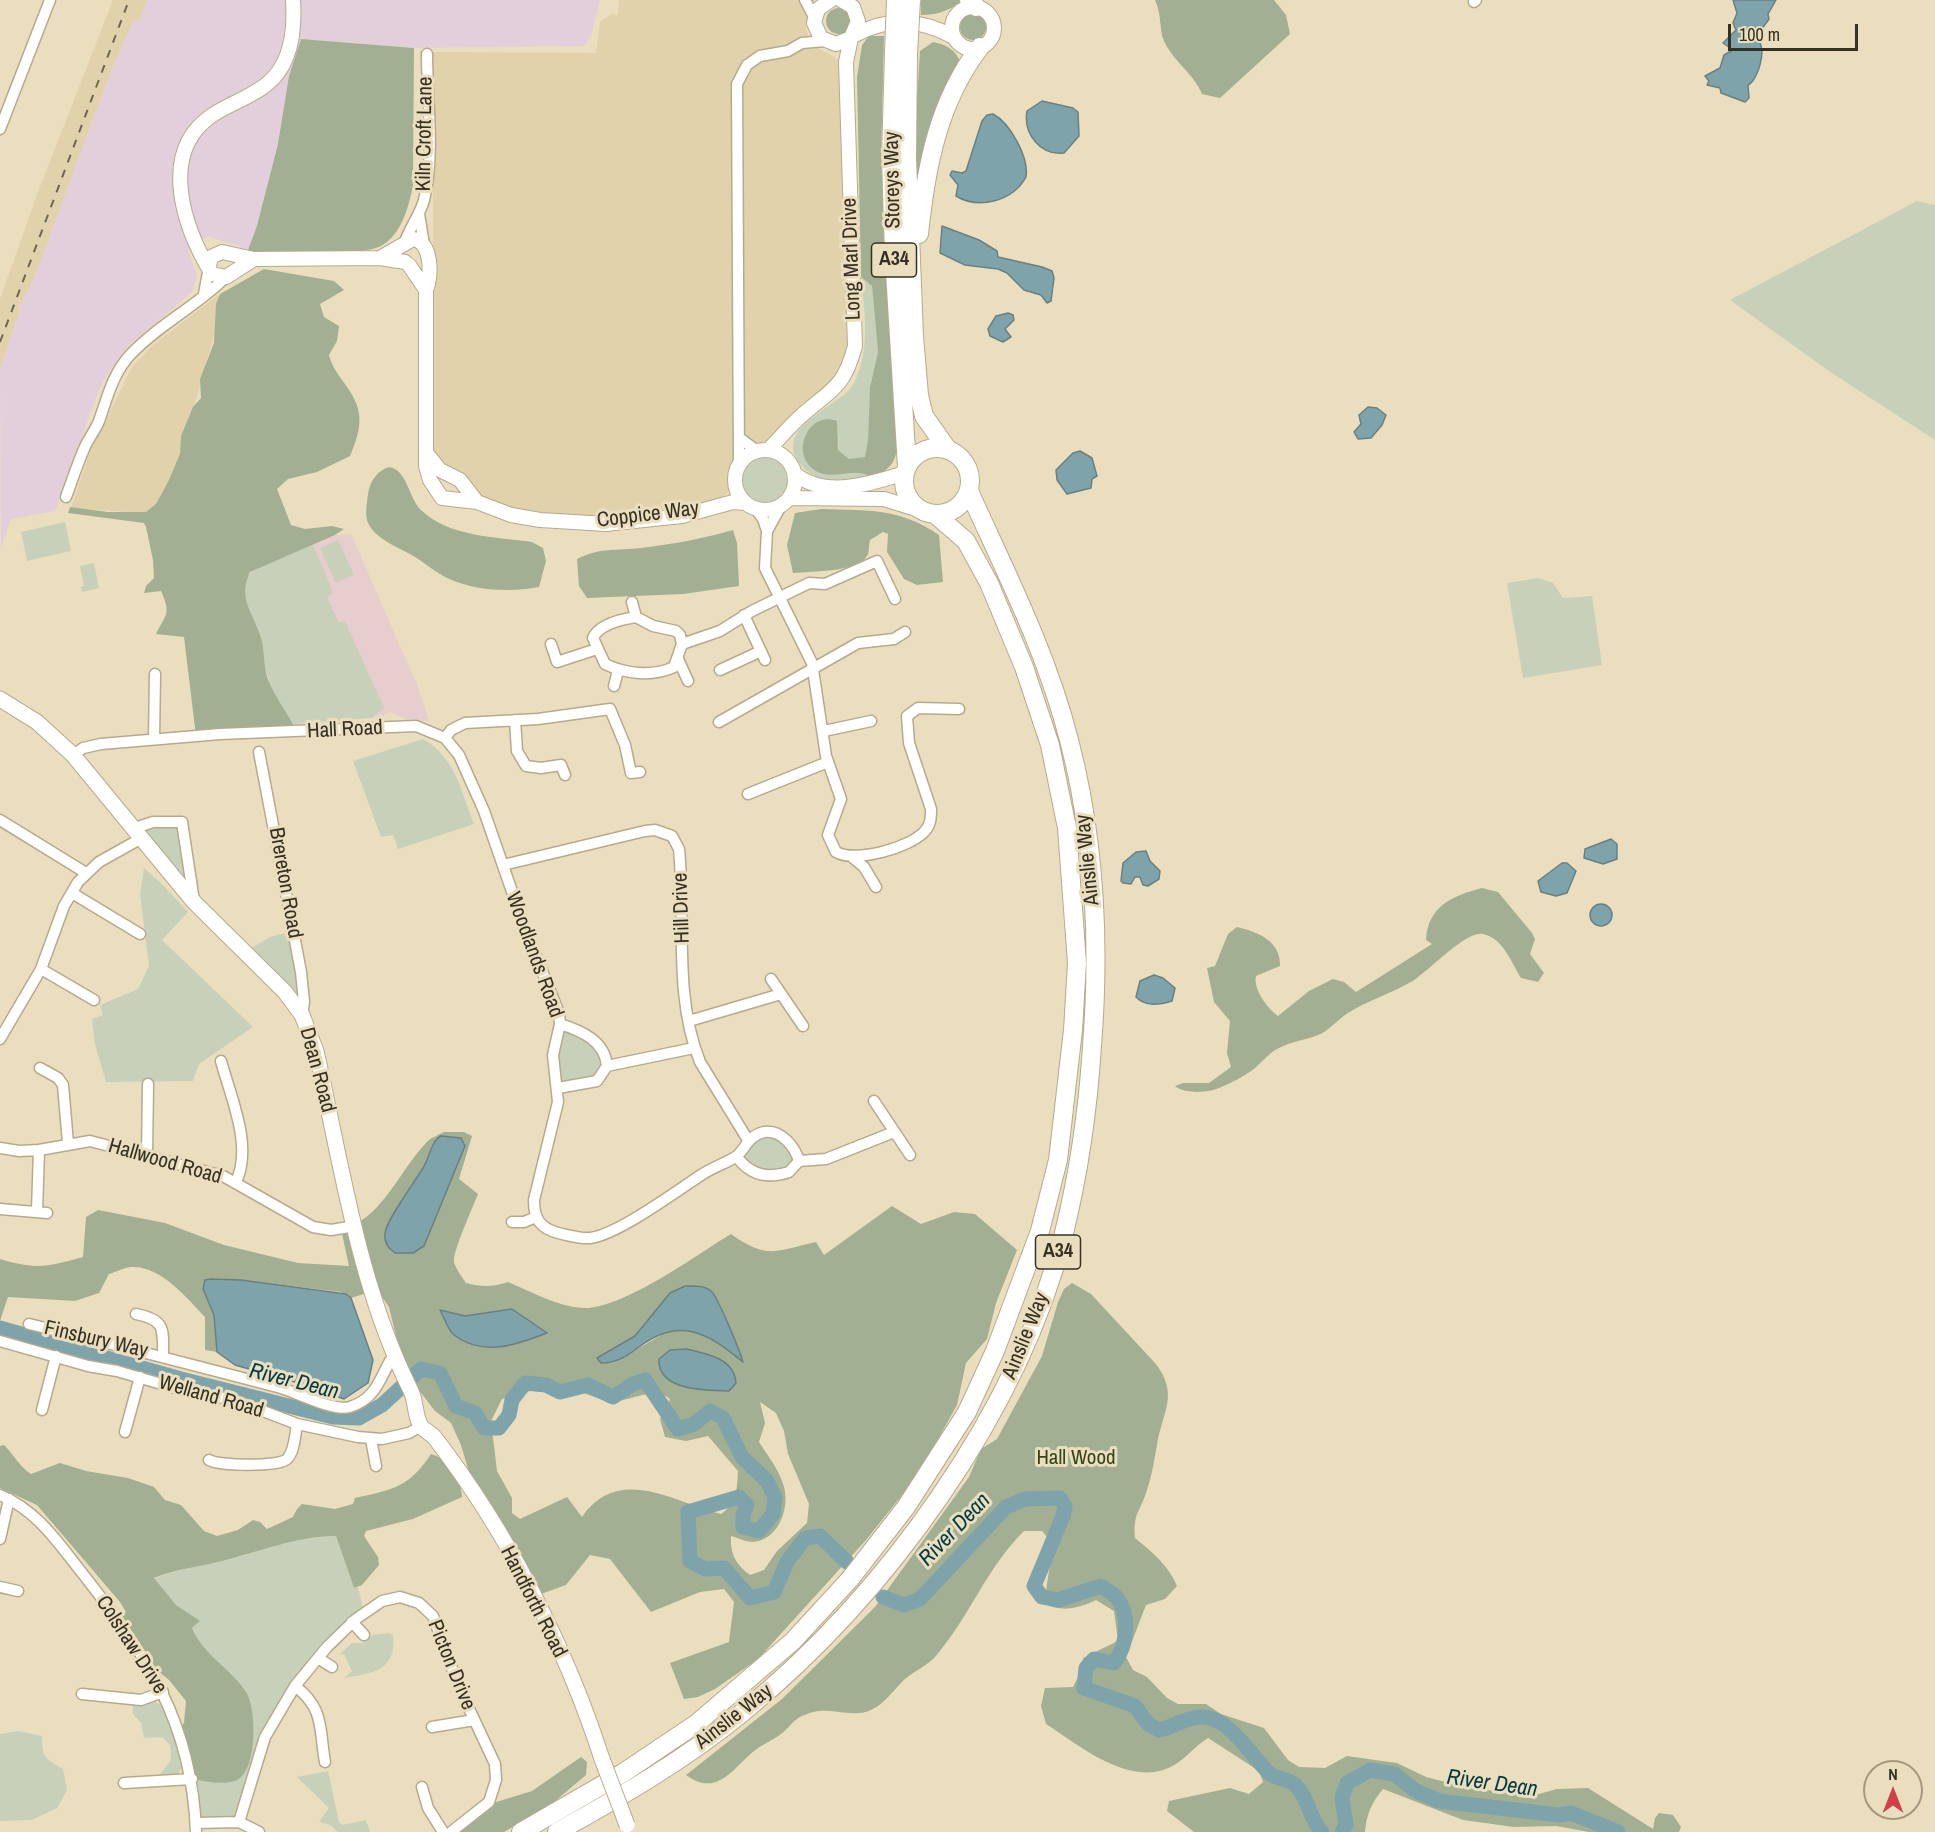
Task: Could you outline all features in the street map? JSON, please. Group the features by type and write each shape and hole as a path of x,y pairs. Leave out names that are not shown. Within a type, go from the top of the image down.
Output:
{"highway":[{"name":"Storeys Way","path":"896,0 907,158 914,336 924,416 948,450"},
{"name":"Storeys Way","path":"906,470 891,158 901,53 911,0"},
{"path":"914,336 918,235 930,154 953,91 966,65 980,47"},
{"path":"906,470 924,450 936,448 948,450"},
{"name":"A34","path":"948,450 963,460 969,470 969,491"},
{"name":"A34","path":"906,470 907,495 929,513"},
{"path":"929,513 950,512 962,504 969,491"},
{"name":"Ainslie Way","path":"557,1832 680,1760 740,1715 807,1655 866,1591 923,1518 987,1423 1017,1362 1063,1236 1089,1095 1093,1033 1097,963 1087,826 1070,741 1045,659 969,491"},
{"name":"Ainslie Way","path":"521,1832 623,1773 696,1724 793,1641 836,1595 889,1532 967,1412 995,1351 1040,1230 1058,1160 1074,1019 1077,963 1067,828 1050,745 1024,667 989,583 966,541 929,513"}],"main road":[{"name":"Dean Road","path":"0,699 37,722 73,755 194,902 285,992 302,1015 316,1051 372,1298 396,1362 412,1395 421,1426"},
{"name":"Handforth Road","path":"421,1426 433,1435 470,1488 529,1586 584,1706 629,1828"}],"street":[{"path":"0,129 50,0"},
{"path":"229,276 215,276 198,249 184,214 180,196 186,148 194,132 210,116 268,84 282,65 293,36 293,0"},
{"path":"806,0 817,33 846,62"},
{"path":"802,43 822,4 831,0"},
{"name":"Long Marl Drive","path":"762,450 837,388 849,370 855,346 846,62 852,37 857,29 857,14 853,7 841,0"},
{"path":"876,887 864,867 852,857 836,852 828,839 841,799 828,762 813,665 765,568 767,531 760,513 738,493 735,483 741,439 736,206 737,84 741,73 751,61 760,56 788,51 802,43 841,43 885,22 928,24 954,37 962,46 980,47 990,39 993,26 988,14 973,4 958,13 952,24 954,37"},
{"name":"Kiln Croft Lane","path":"426,248 419,214 428,172 427,54"},
{"name":"Kiln Croft Lane","path":"405,243 412,222 419,214"},
{"path":"380,258 413,239 426,248"},
{"path":"196,240 224,252 254,259 380,258 407,264 422,263 426,248"},
{"path":"405,243 401,255 426,290"},
{"path":"426,248 429,282 426,290 428,454 426,466 430,480 437,491 445,500 453,500 462,492 462,484 457,477 448,475 434,464 428,454"},
{"path":"204,294 211,257 224,252"},
{"path":"224,252 234,260 229,276"},
{"path":"66,497 84,448 98,423 111,382 122,364 139,347 188,310 204,294 212,291 254,259"},
{"path":"767,531 793,490 788,429"},
{"path":"741,439 762,450 776,452 804,482 831,488 881,480 906,470"},
{"path":"739,464 762,450"},
{"path":"437,491 440,479 448,475"},
{"name":"Coppice Way","path":"714,506 735,483"},
{"name":"Coppice Way","path":"462,484 477,502"},
{"path":"751,506 773,508 785,501 876,498 929,513"},
{"name":"Coppice Way","path":"453,500 477,502 511,515 606,524 682,516 714,506 751,506"},
{"path":"682,644 720,631 744,615 809,584 825,584 877,561 895,599"},
{"path":"632,602 636,617"},
{"path":"720,670 763,656 744,615"},
{"path":"636,617 653,626 676,631 682,638 674,667 657,672 618,670 605,664 597,649 594,638 596,632 604,627 636,617"},
{"path":"718,722 813,665 858,643 894,639 905,632"},
{"path":"550,644 557,662 597,649"},
{"path":"678,659 688,681"},
{"path":"614,686 618,670"},
{"path":"154,739 155,674"},
{"path":"852,857 903,845 924,832 931,818 931,809 909,743 907,716 918,708 959,709"},
{"path":"445,738 451,730 465,723 515,720 610,709 624,745 631,773 640,772"},
{"path":"515,720 517,751 526,766 541,768 561,765 565,775"},
{"path":"824,731 871,721"},
{"name":"Hall Road","path":"73,755 94,745 154,739 416,726 445,738"},
{"name":"Woodlands Road","path":"445,738 459,755 559,1013 560,1024 553,1055 558,1088 553,1124 536,1189 536,1218"},
{"name":"Brereton Road","path":"259,752 301,972 304,1002 302,1015"},
{"path":"748,794 828,762"},
{"path":"0,820 86,873"},
{"path":"0,1040 41,969 64,906 86,873 153,822 182,822 194,902"},
{"name":"Hill Drive","path":"503,865 645,831 655,830 672,836 680,849 683,978 694,1048 700,1062 748,1140"},
{"path":"72,893 140,934"},
{"path":"41,969 94,1000"},
{"path":"771,979 803,1026"},
{"path":"689,1021 781,994"},
{"path":"560,1024 574,1029 598,1044 604,1052 607,1066"},
{"path":"558,1088 597,1081 607,1066 694,1048"},
{"path":"221,1062 242,1146 242,1166 236,1182"},
{"path":"40,1068 58,1078 63,1085 68,1143"},
{"path":"147,1156 148,1084"},
{"path":"874,1101 910,1155"},
{"path":"512,1222 524,1222 536,1218 546,1229 580,1238 591,1238 665,1200 702,1174 737,1157 748,1140 763,1132 775,1132 789,1143 799,1161"},
{"path":"737,1157 749,1170 767,1175 789,1172 799,1161 826,1159 894,1132"},
{"name":"Hallwood Road","path":"0,1148 39,1150 68,1143 90,1141 207,1170 236,1182 313,1227 331,1230 355,1226"},
{"path":"0,1209 42,1212 39,1150"},
{"name":"Finsbury Way","path":"136,1315 149,1317 160,1325 163,1330 163,1356"},
{"name":"Finsbury Way","path":"29,1324 163,1356 296,1392 343,1408 362,1402 376,1391 390,1360 396,1362"},
{"name":"Welland Road","path":"0,1341 182,1390 234,1400 297,1424 371,1439 402,1435 421,1426"},
{"path":"42,1410 56,1356"},
{"path":"124,1432 140,1377"},
{"path":"209,1460 225,1464 279,1464 290,1456 297,1424"},
{"path":"371,1439 376,1466"},
{"path":"0,1539 4,1497"},
{"name":"Colshaw Drive","path":"4,1497 26,1508 51,1534 141,1653 163,1692 184,1746 192,1779 196,1828"},
{"path":"0,1587 18,1591"},
{"name":"Picton Drive","path":"239,1822 265,1737 295,1686 352,1622 375,1604 388,1599 406,1598 424,1607 438,1626 474,1720 495,1764 495,1790 483,1809 452,1832"},
{"path":"352,1622 364,1635"},
{"path":"318,1658 332,1667"},
{"path":"295,1686 310,1698 316,1708 326,1762"},
{"path":"82,1694 113,1700 141,1700 163,1692"},
{"path":"432,1726 474,1720"},
{"path":"124,1783 192,1779"},
{"path":"422,1787 428,1808 443,1832"},
{"path":"196,1828 239,1822 259,1832"}],"shaded area":[{"path":"113,0 147,0 140,21 134,20 110,74 34,279 20,306 19,318 0,370 0,299 38,192"},
{"path":"147,0 600,0 591,36 584,46 414,48 301,39 282,148 250,250 207,236 188,251 197,276 192,292 129,345 110,370 100,387 55,511 11,519 1,548 0,370 19,318 20,306 34,279 110,74 134,20 140,20"},
{"path":"619,0 815,0 809,9 806,29 809,38 817,47 840,61 849,370 768,450 753,452 743,459 731,489 714,506 682,516 554,521 461,494 462,487 441,476 436,481 428,401 433,360 433,52 596,53 600,22 611,14 618,15"},
{"path":"218,295 224,297 222,308 180,457 156,514 71,508 90,453 132,367 153,345"},
{"path":"351,534 418,687 429,721 405,719 390,712 380,717 293,724 288,715 250,572 335,535"}],"green space":[{"path":"921,0 962,1 943,12 921,15"},
{"path":"1155,0 1274,0 1286,15 1290,34 1220,98 1202,94 1164,41"},
{"path":"839,8 848,12 852,21 848,30 839,34 830,30 826,21 830,12"},
{"path":"973,14 982,18 986,27 982,36 973,40 964,36 960,27 964,18"},
{"path":"869,36 884,36 881,159 898,444 893,462 882,472 870,476 857,473 829,475 816,471 808,464 803,445 806,436 810,428 818,422 827,419 837,421 838,450 849,459 865,457 870,387 878,352 872,286 861,277 857,77 862,45"},
{"path":"301,39 414,48 413,186 399,228 381,246 338,253 247,253 257,226 278,144 289,76"},
{"path":"933,42 950,48 961,63 937,108 917,175 917,98 920,51"},
{"path":"1917,201 1935,205 1935,440 1829,371 1730,300"},
{"path":"264,269 334,281 344,290 320,304 324,317 339,326 337,341 329,355 356,403 360,419 359,428 350,456 317,472 288,479 277,489 291,525 305,529 332,526 344,529 250,572 245,589 249,610 261,637 267,677 296,730 196,736 184,637 156,634 166,614 166,605 161,591 144,593 146,586 154,578 153,560 144,523 68,513 70,507 108,512 146,512 156,504 180,454 181,436 193,407 201,398 200,379 214,343 216,304 220,294"},
{"path":"861,277 872,286 878,352 870,387 868,439 865,457 849,459 838,450 840,435 832,474 860,470 870,476 825,479 802,466 794,453 794,442 799,431 807,422 850,389 857,376 863,357 865,334"},
{"path":"765,458 780,465 787,480 780,495 765,502 750,495 743,480 750,465"},
{"path":"389,467 400,473 421,510 445,526 488,537 532,542 543,548 546,561 539,587 502,590 463,584 440,574 377,534 369,525 367,518 368,494 375,477"},
{"path":"821,509 882,512 910,519 924,526 939,535 943,582 917,585 904,579 887,552 888,534 883,532 870,540 868,554 855,565 834,570 793,573 787,545 795,513"},
{"path":"65,522 71,551 27,561 21,532"},
{"path":"733,530 737,543 739,586 683,594 587,598 579,586 577,559 586,555 601,551 676,543"},
{"path":"338,540 354,575 336,583 320,548"},
{"path":"313,545 331,587 332,594 327,597 339,623 345,621 384,708 371,718 293,724 269,682 260,634 245,596 246,581 250,574 261,567"},
{"path":"94,563 99,588 82,592 81,587 84,586 80,566"},
{"path":"1538,578 1553,583 1563,598 1592,596 1602,665 1523,678 1507,583"},
{"path":"423,739 443,756 456,776 474,824 398,849 393,835 381,837 353,761"},
{"path":"178,825 187,883 145,830 149,826"},
{"path":"144,868 188,912 162,940 253,1027 199,1064 193,1081 106,1082 95,1044 92,1019 103,1015 100,1005 138,989 149,966 140,894"},
{"path":"1482,888 1498,892 1532,933 1535,939 1530,954 1544,973 1538,982 1521,978 1496,940 1483,934 1475,935 1456,946 1409,983 1355,1009 1322,1033 1276,1050 1251,1071 1233,1082 1215,1090 1203,1092 1179,1089 1175,1086 1183,1083 1209,1083 1231,1067 1227,1053 1230,1021 1214,1002 1207,968 1215,966 1228,934 1237,927 1267,939 1277,950 1280,966 1256,976 1256,981 1262,998 1278,1016 1309,991 1333,979 1344,982 1356,992 1432,944 1426,940 1428,928 1431,919 1444,904"},
{"path":"294,931 302,1015 245,952 270,937"},
{"path":"560,1024 604,1052 602,1075 558,1088 553,1067"},
{"path":"444,1132 464,1132 472,1136 459,1179 478,1194 454,1257 454,1262 466,1283 487,1286 508,1282 544,1298 572,1307 598,1306 637,1291 731,1234 754,1247 772,1251 816,1242 824,1255 892,1206 921,1224 954,1212 975,1214 1017,1250 996,1303 987,1339 966,1363 957,1405 918,1475 866,1540 758,1659 715,1689 698,1697 684,1699 670,1663 729,1642 734,1602 724,1589 700,1592 651,1612 610,1559 590,1555 566,1585 541,1594 469,1472 461,1445 451,1423 435,1411 418,1389 400,1353 389,1307 380,1294 370,1292 351,1298 341,1292 241,1280 211,1279 203,1289 214,1316 217,1352 205,1350 205,1317 173,1284 143,1268 129,1267 109,1274 99,1293 75,1301 8,1297 0,1321 0,1259 24,1265 42,1266 83,1257 86,1217 98,1210 165,1223 224,1245 298,1263 349,1266 341,1229 368,1216 379,1205 418,1152 430,1140","holes":["719,1302 743,1360 707,1334 687,1330 666,1332 634,1351 598,1358 635,1336 655,1312","561,1384 610,1401 648,1394 663,1395 670,1399 660,1419 665,1437 686,1441 708,1436 738,1471 733,1500 721,1514 666,1496 647,1491 630,1490 613,1492 597,1501 582,1517 567,1497 520,1519 512,1513 512,1498 497,1471 491,1421 502,1399 525,1394 535,1387","760,1402 776,1413 784,1431 788,1454 809,1504 807,1523 777,1551 764,1570 750,1575 735,1558 731,1536 753,1542 769,1536 780,1522 785,1505 782,1481 759,1442 765,1423"]},
{"path":"775,1132 799,1161 782,1174 742,1164 741,1148 748,1140"},
{"name":"Hall Wood","path":"1072,1283 1091,1294 1155,1363 1167,1385 1167,1404 1149,1484 1136,1517 1135,1538 1165,1566 1177,1586 1165,1599 1146,1605 1126,1657 1133,1670 1147,1677 1167,1698 1178,1704 1206,1704 1221,1714 1264,1728 1288,1760 1299,1767 1325,1768 1347,1756 1397,1763 1426,1777 1473,1789 1539,1794 1557,1789 1588,1788 1653,1829 1655,1818 1659,1813 1673,1815 1681,1827 1679,1832 1589,1832 1556,1826 1514,1827 1463,1820 1383,1789 1370,1809 1365,1832 1194,1832 1167,1811 1169,1801 1230,1788 1249,1794 1263,1782 1259,1771 1208,1738 1176,1764 1159,1771 1142,1772 1125,1769 1091,1753 1046,1724 1041,1706 1045,1688 1073,1687 1082,1669 1083,1658 1118,1641 1114,1611 1096,1600 1083,1606 1070,1608 1057,1608 1044,1604 1053,1544 1042,1531 1024,1531 999,1560 958,1626 935,1657 905,1679 888,1698 875,1708 860,1713 826,1711 809,1713 799,1717 781,1734 754,1751 724,1778 707,1783 686,1775 782,1699 875,1607 969,1477 981,1449 997,1439 1042,1356 1064,1289"},
{"path":"4,1445 31,1474 60,1463 86,1471 128,1478 154,1487 165,1500 181,1505 204,1531 217,1536 238,1530 253,1520 260,1522 267,1529 293,1517 302,1504 335,1509 353,1504 355,1498 389,1490 407,1481 431,1454 448,1465 456,1477 462,1497 413,1519 366,1531 364,1536 378,1557 379,1565 362,1585 354,1588 336,1536 293,1542 154,1578 176,1605 200,1621 192,1628 197,1637 209,1653 239,1682 249,1698 252,1709 253,1737 249,1764 244,1774 237,1780 214,1783 192,1779 179,1729 184,1723 186,1701 169,1680 147,1662 121,1617 126,1612 120,1602 37,1505 0,1488 0,1446"},
{"path":"336,1536 354,1588 358,1587 364,1612 278,1712 239,1822 196,1823 192,1779 224,1783 250,1761 253,1717 246,1690 220,1666 197,1639 192,1628 199,1622 176,1605 154,1579 180,1570 294,1541"},
{"path":"389,1633 393,1635 393,1647 387,1663 373,1672 344,1678 352,1671 344,1654 339,1655 352,1643 362,1643 373,1635"},
{"path":"153,1701 164,1707 179,1742 182,1760 177,1775 162,1776 160,1774 171,1760 170,1745 162,1737 144,1738 141,1723 133,1714 133,1705"},
{"path":"18,1731 42,1736 44,1753 48,1760 63,1769 67,1790 57,1808 32,1820 0,1821 0,1734"},
{"path":"581,1757 587,1762 586,1775 554,1802 504,1832 460,1832 460,1826 493,1803 532,1791"},
{"path":"328,1771 339,1822 342,1825 366,1820 370,1832 338,1832 330,1825 319,1822 329,1808 297,1777"}],"water":[{"path":"1733,0 1776,0 1768,14 1769,19 1759,33 1758,40 1762,51 1760,64 1755,77 1748,85 1749,98 1745,102 1721,93 1720,88 1707,85 1709,81 1705,76 1720,68 1724,55 1733,50 1723,43 1736,30 1733,23 1737,13"},
{"path":"1042,101 1073,108 1078,112 1079,136 1064,153 1048,151 1041,147 1035,142 1028,128 1027,111"},
{"path":"993,114 1006,125 1017,141 1024,160 1026,177 1013,192 995,201 965,200 956,196 958,185 950,175 952,171 962,173 966,171 982,121 987,115"},
{"path":"942,226 979,240 997,251 998,257 1052,271 1054,278 1051,301 1047,303 1041,295 1024,290 1007,273 998,269 965,265 940,253"},
{"path":"1008,313 1013,315 1014,320 1005,329 1011,337 1003,342 990,336 988,329 996,316"},
{"path":"1368,407 1377,408 1386,415 1382,425 1371,438 1358,439 1354,432 1361,424 1359,415"},
{"path":"1080,451 1092,458 1097,476 1092,479 1091,488 1067,494 1057,480 1056,470 1073,453"},
{"path":"1611,839 1617,844 1617,859 1603,864 1584,858 1585,849"},
{"path":"1146,851 1150,861 1160,871 1159,879 1148,886 1143,885 1140,877 1135,877 1131,884 1123,883 1121,881 1123,863 1136,852"},
{"path":"1562,863 1567,863 1576,871 1567,893 1556,896 1541,892 1538,881"},
{"path":"1601,904 1609,907 1612,915 1609,923 1601,926 1593,923 1590,915 1593,907"},
{"path":"1154,975 1163,978 1175,988 1172,1001 1153,1004 1136,997 1140,981"},
{"path":"441,1136 461,1138 465,1146 424,1246 413,1253 395,1253 386,1242 387,1227 423,1168 435,1142"},
{"path":"205,1280 241,1280 346,1294 351,1298 373,1360 368,1383 344,1399 302,1384 235,1365 217,1352 214,1315 203,1289"},
{"path":"685,1286 703,1287 712,1292 724,1314 743,1362 706,1336 681,1330 654,1338 622,1358 601,1363 597,1358 635,1336 670,1293"},
{"path":"512,1309 547,1333 512,1345 476,1346 454,1335 440,1310 465,1316"},
{"path":"687,1349 712,1356 725,1363 731,1368 736,1383 729,1391 696,1389 674,1383 660,1370 659,1359 670,1350"}],"waterway":[{"name":"River Dean","path":"0,1328 181,1379 333,1417 359,1418 382,1405 421,1369 440,1373 456,1406 475,1413 484,1428 499,1428 509,1415 512,1400 525,1383 546,1385 560,1392 588,1385 613,1397 633,1384 645,1380 678,1429 694,1424 710,1411 723,1418 742,1457 767,1481 775,1497 773,1514 759,1531 743,1527 743,1515 747,1505 739,1497 688,1512 690,1561 705,1569 724,1568 750,1598 774,1592 787,1562 805,1538 820,1536 847,1562"},
{"name":"River Dean","path":"883,1597 904,1605 920,1599 1006,1507 1025,1499 1060,1498 1065,1507 1063,1516 1034,1586 1042,1597 1058,1600 1101,1586 1117,1598 1126,1622 1122,1648 1114,1663 1094,1659 1086,1668 1084,1688 1135,1706 1148,1724 1159,1730 1198,1717 1213,1719 1222,1724 1231,1730 1269,1773 1291,1782 1299,1789 1314,1821 1322,1832"},
{"name":"River Dean","path":"1342,1832 1346,1825 1342,1798 1347,1783 1370,1770 1394,1774 1416,1791 1439,1801 1559,1815 1571,1813 1618,1832"}],"railway":[{"path":"0,342 129,0"}]}
